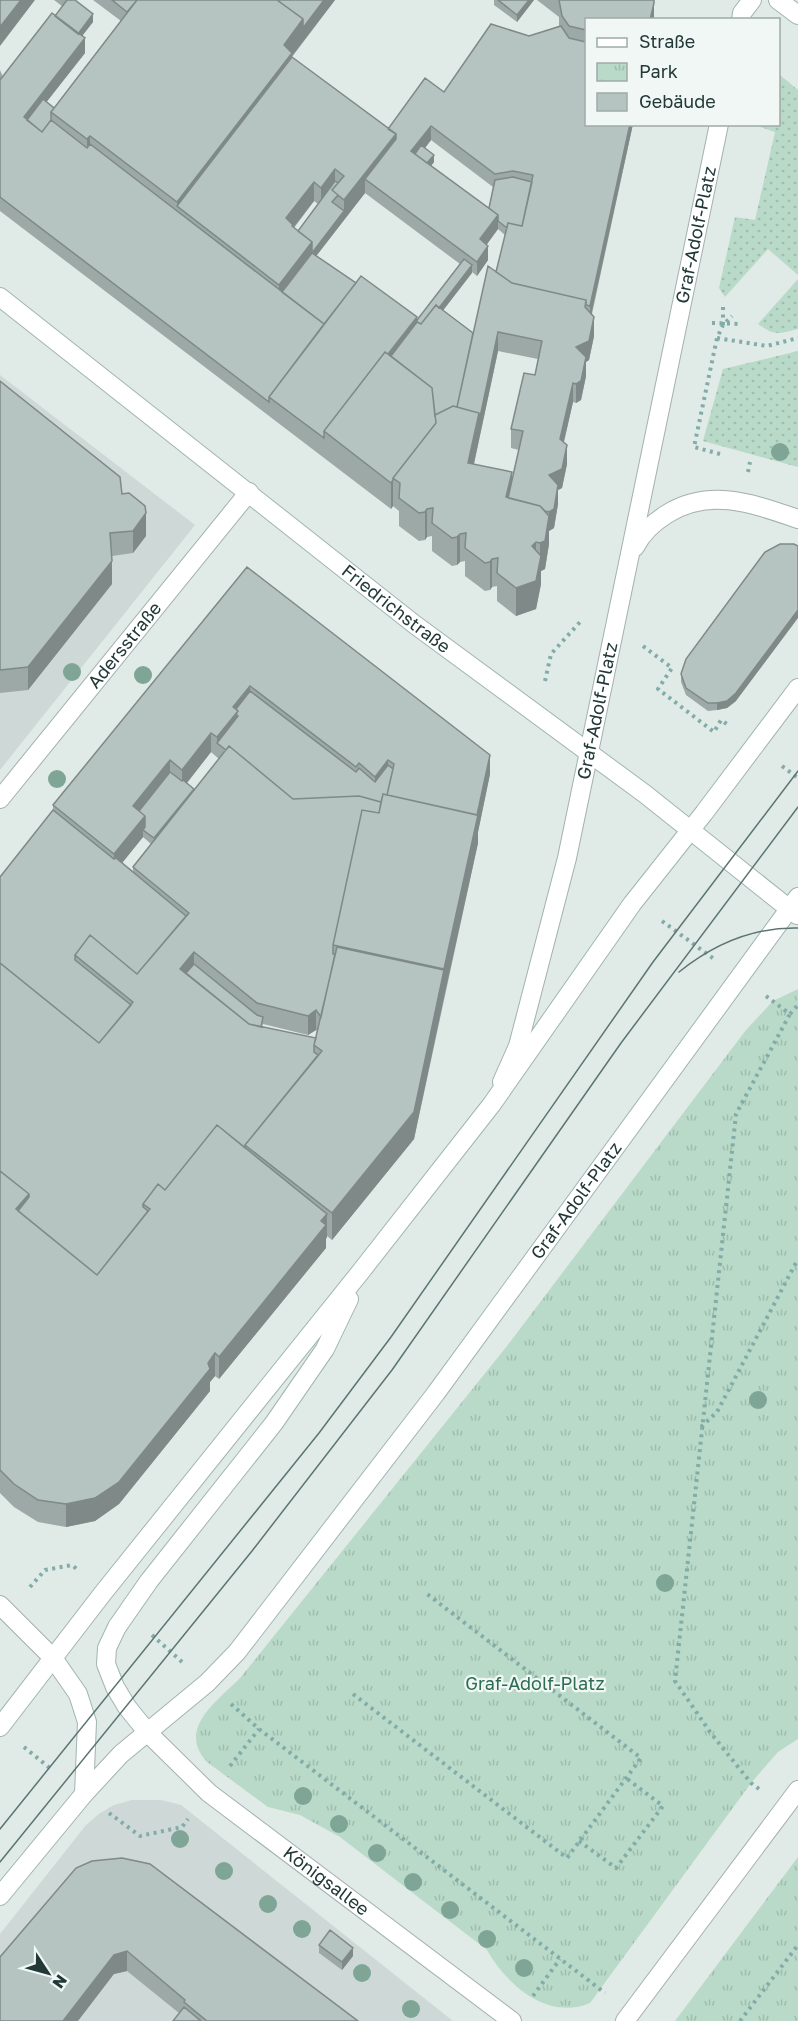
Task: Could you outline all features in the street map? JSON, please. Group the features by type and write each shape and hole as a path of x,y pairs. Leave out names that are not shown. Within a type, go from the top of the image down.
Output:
{"main road":[{"path":"741,18 742,13 752,0"},
{"path":"778,0 798,15"},
{"name":"Graf-Adolf-Platz","path":"492,1104 518,1046 567,858 719,126"},
{"name":"Friedrichstraße","path":"0,297 414,624 795,907"},
{"name":"Adersstraße","path":"0,799 249,492"},
{"name":"Graf-Adolf-Platz","path":"630,557 638,541 657,520 686,503 716,500 740,501 798,519"},
{"name":"Graf-Adolf-Platz","path":"0,1727 103,1593 492,1104 632,904 798,688"},
{"name":"Graf-Adolf-Platz","path":"362,1270 325,1349 274,1423 126,1613 107,1648 106,1664 116,1687 127,1707 148,1733 207,1683 237,1652 436,1393 738,977 795,907"},
{"path":"4,1608 53,1658 78,1694 87,1722 84,1794"},
{"path":"0,1896 84,1794 121,1754 148,1733"},
{"name":"Königsallee","path":"148,1733 209,1793 512,2021"},
{"path":"628,2017 798,1790"}],"path":[{"path":"723,307 723,325"},
{"path":"720,454 694,447 717,338 723,325 732,316"},
{"path":"717,338 767,346 798,338"},
{"path":"632,904 668,924 790,1014"},
{"path":"751,1783 711,1732 675,1680 736,1113 790,1014 798,1005"},
{"path":"701,1428 717,1412 798,1259"},
{"path":"4,1608 45,1570 72,1565 103,1593"},
{"path":"353,1694 567,1857 641,1758 427,1594"},
{"path":"126,1613 259,1729 560,1958 628,2017"},
{"path":"224,1774 259,1729"},
{"path":"18,1743 44,1763"},
{"path":"579,1840 616,1868 663,1806 626,1778"},
{"path":"111,1815 140,1836 182,1827 190,1817"},
{"path":"740,2021 798,1945"},
{"path":"527,2004 560,1958"}],"shaded area":[{"path":"0,375 195,525 0,770"},
{"path":"132,1800 161,1800 181,1805 453,2021 0,2021 0,1934 86,1825 114,1805"}],"green space":[{"path":"780,75 798,90 798,275 768,249 725,297 719,288 735,217 755,220 775,132 758,126 780,126"},
{"path":"798,279 798,329 777,333 758,324"},
{"path":"798,351 798,467 703,441 723,369"},
{"name":"Graf-Adolf-Platz","path":"798,989 798,1739 778,1752 751,1783 590,2003 574,2007 559,2007 544,2003 517,1987 505,1976 487,1950 340,1837 300,1815 268,1807 207,1762 199,1750 196,1738 198,1726 212,1705 241,1677 507,1346 746,1030 773,1001"},
{"path":"798,1857 798,2021 675,2021"}],"building":[{"path":"0,0 21,0 0,27"},
{"path":"67,0 75,0 93,14 78,34 55,16"},
{"path":"112,0 137,0 127,12"},
{"path":"137,0 277,0 303,19 284,45 292,53 177,202 90,136 87,139 51,112"},
{"path":"277,0 324,0 303,28 303,19"},
{"path":"498,0 529,0 517,15"},
{"path":"559,0 654,0 650,18 585,18 585,30 569,26 562,16"},
{"path":"52,13 85,38 24,117 42,132 51,120 87,148 90,144 324,324 269,397 269,402 0,197 0,80"},
{"path":"491,24 529,36 561,26 569,38 585,42 585,126 630,126 590,306 586,305 586,300 512,283 496,272 508,223 522,226 533,175 513,171 495,174 431,126 411,151 498,215 480,239 488,246 477,262 365,179 396,139 396,134 388,129 425,78 444,92"},
{"path":"292,57 396,134 344,200 332,190 344,176 335,169 321,188 314,182 286,218 292,226 312,242 279,285 177,206"},
{"path":"43,99 54,108 51,112 51,120 42,132 27,120"},
{"path":"421,145 434,155 427,163 415,154"},
{"path":"513,177 532,182 522,226 508,223 507,228 498,221 498,215 489,208 495,180"},
{"path":"335,181 338,183 332,190 338,195 332,202 344,211 312,253 312,242 298,231"},
{"path":"312,253 356,283 324,324 282,292"},
{"path":"464,259 472,265 439,308 436,305 421,324 417,322 417,320"},
{"path":"488,266 512,283 586,300 585,307 594,317 589,341 576,347 586,357 581,381 573,383 560,439 567,445 562,469 549,475 558,485 554,509 549,512 540,506 508,498 523,431 511,429 524,373 535,375 542,341 498,332 479,422 479,413 457,407"},
{"path":"361,276 417,317 388,354 385,352 324,431 324,438 269,397"},
{"path":"436,305 473,333 457,407 453,406 435,417 432,388 391,356 417,322 421,324"},
{"path":"385,352 432,388 436,423 391,483 324,431"},
{"path":"0,381 120,477 122,494 129,493 145,506 146,513 133,531 110,533 112,561 28,667 0,670"},
{"path":"453,406 479,413 468,463 512,472 506,497 540,506 549,516 545,541 536,542 532,546 541,556 536,581 516,588 497,573 498,558 485,563 465,548 466,533 452,538 432,523 433,508 419,513 399,498 400,483 393,478 436,423 435,415"},
{"path":"780,544 798,546 798,610 736,693 727,701 708,703 686,688 681,674 686,659 765,552"},
{"path":"247,567 490,755 477,815 387,795 394,764 388,760 375,777 359,763 356,767 250,686 233,707 238,711 217,737 211,733 182,770 170,760 133,806 145,816 114,854 53,805"},
{"path":"250,691 356,772 359,768 375,782 388,765 393,769 387,795 383,794 381,802 359,796 293,799 229,746 226,750 217,743 238,716 236,709"},
{"path":"229,746 293,799 359,796 381,802 379,813 362,810 333,945 333,954 335,954 321,1017 316,1010 308,1016 257,1003 194,952 180,969 249,1024 316,1038 314,1052 318,1055 245,1145 245,1148 217,1125 165,1190 158,1184 143,1204 148,1211 97,1275 18,1211 29,1194 0,1171 0,963 99,1043 133,1002 75,955 90,935 137,974 189,913 133,867"},
{"path":"170,772 194,789 154,838 143,830 145,816 139,811"},
{"path":"383,794 478,815 444,969 333,945 362,810 379,813"},
{"path":"53,810 186,916 137,974 90,935 75,955 75,960 131,1005 99,1043 0,963 0,877"},
{"path":"337,947 444,970 414,1112 332,1213 245,1145 322,1051 314,1045"},
{"path":"194,964 257,1015 263,1017 261,1027 249,1024 186,973"},
{"path":"217,1125 327,1214 321,1221 326,1225 219,1357 215,1353 208,1363 210,1369 119,1482 95,1498 66,1504 38,1500 14,1484 0,1470 0,1171 29,1194 16,1209 97,1275 150,1209 143,1204 158,1184 165,1190"},
{"path":"122,1858 150,1864 358,2021 207,2021 127,1951 114,1955 63,2021 0,2021 0,1957 76,1868 92,1861"},
{"path":"330,1930 353,1948 342,1962 319,1945"},
{"path":"184,2007 201,2021 173,2021"}],"tram line":[{"path":"0,1829 319,1433 391,1337 653,962 798,771"},
{"path":"0,1862 252,1551 392,1370 621,1043 798,807"},
{"path":"679,972 706,953 735,939 781,928 798,928"}]}
